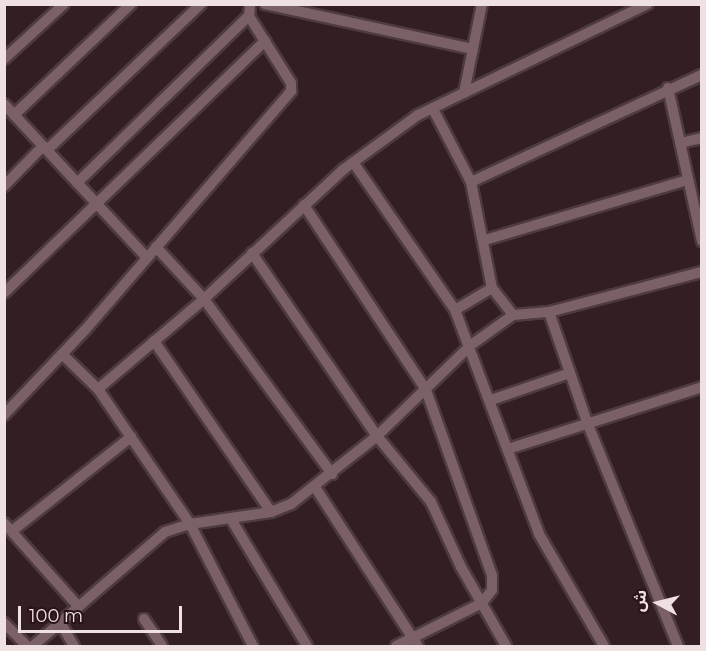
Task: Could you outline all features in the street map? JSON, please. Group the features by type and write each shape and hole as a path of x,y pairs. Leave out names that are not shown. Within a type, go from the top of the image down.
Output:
{"street":[{"path":"4,59 64,4"},
{"path":"14,115 131,4"},
{"path":"4,186 201,4"},
{"path":"265,4 473,49"},
{"path":"464,93 482,4"},
{"path":"98,389 204,299 353,162 433,109 648,4"},
{"path":"4,415 62,354 291,92 291,83 265,41 252,8 77,183"},
{"path":"4,293 265,41"},
{"path":"471,182 668,88 702,75"},
{"path":"668,88 702,241"},
{"path":"4,104 146,258"},
{"path":"433,109 471,182 485,240 492,288 513,315"},
{"path":"680,143 702,138"},
{"path":"353,162 455,310 471,345 539,534 604,646"},
{"path":"485,240 688,180"},
{"path":"304,205 426,390 492,575 492,590 482,603 416,642 396,646"},
{"path":"156,247 204,299 332,474"},
{"path":"252,253 377,435 431,502 506,646"},
{"path":"33,646 150,542 190,524 271,512 291,504 332,474 377,435 471,345 513,315 549,312 702,272"},
{"path":"455,310 492,288"},
{"path":"549,312 587,422 678,646"},
{"path":"154,341 271,512"},
{"path":"62,354 98,389 190,524 253,646"},
{"path":"491,400 570,373"},
{"path":"508,449 702,387"},
{"path":"78,606 8,527 130,437"},
{"path":"315,487 416,642"},
{"path":"231,519 307,646"},
{"path":"144,619 162,646"},
{"path":"60,622 74,646"},
{"path":"4,623 27,646"}]}
